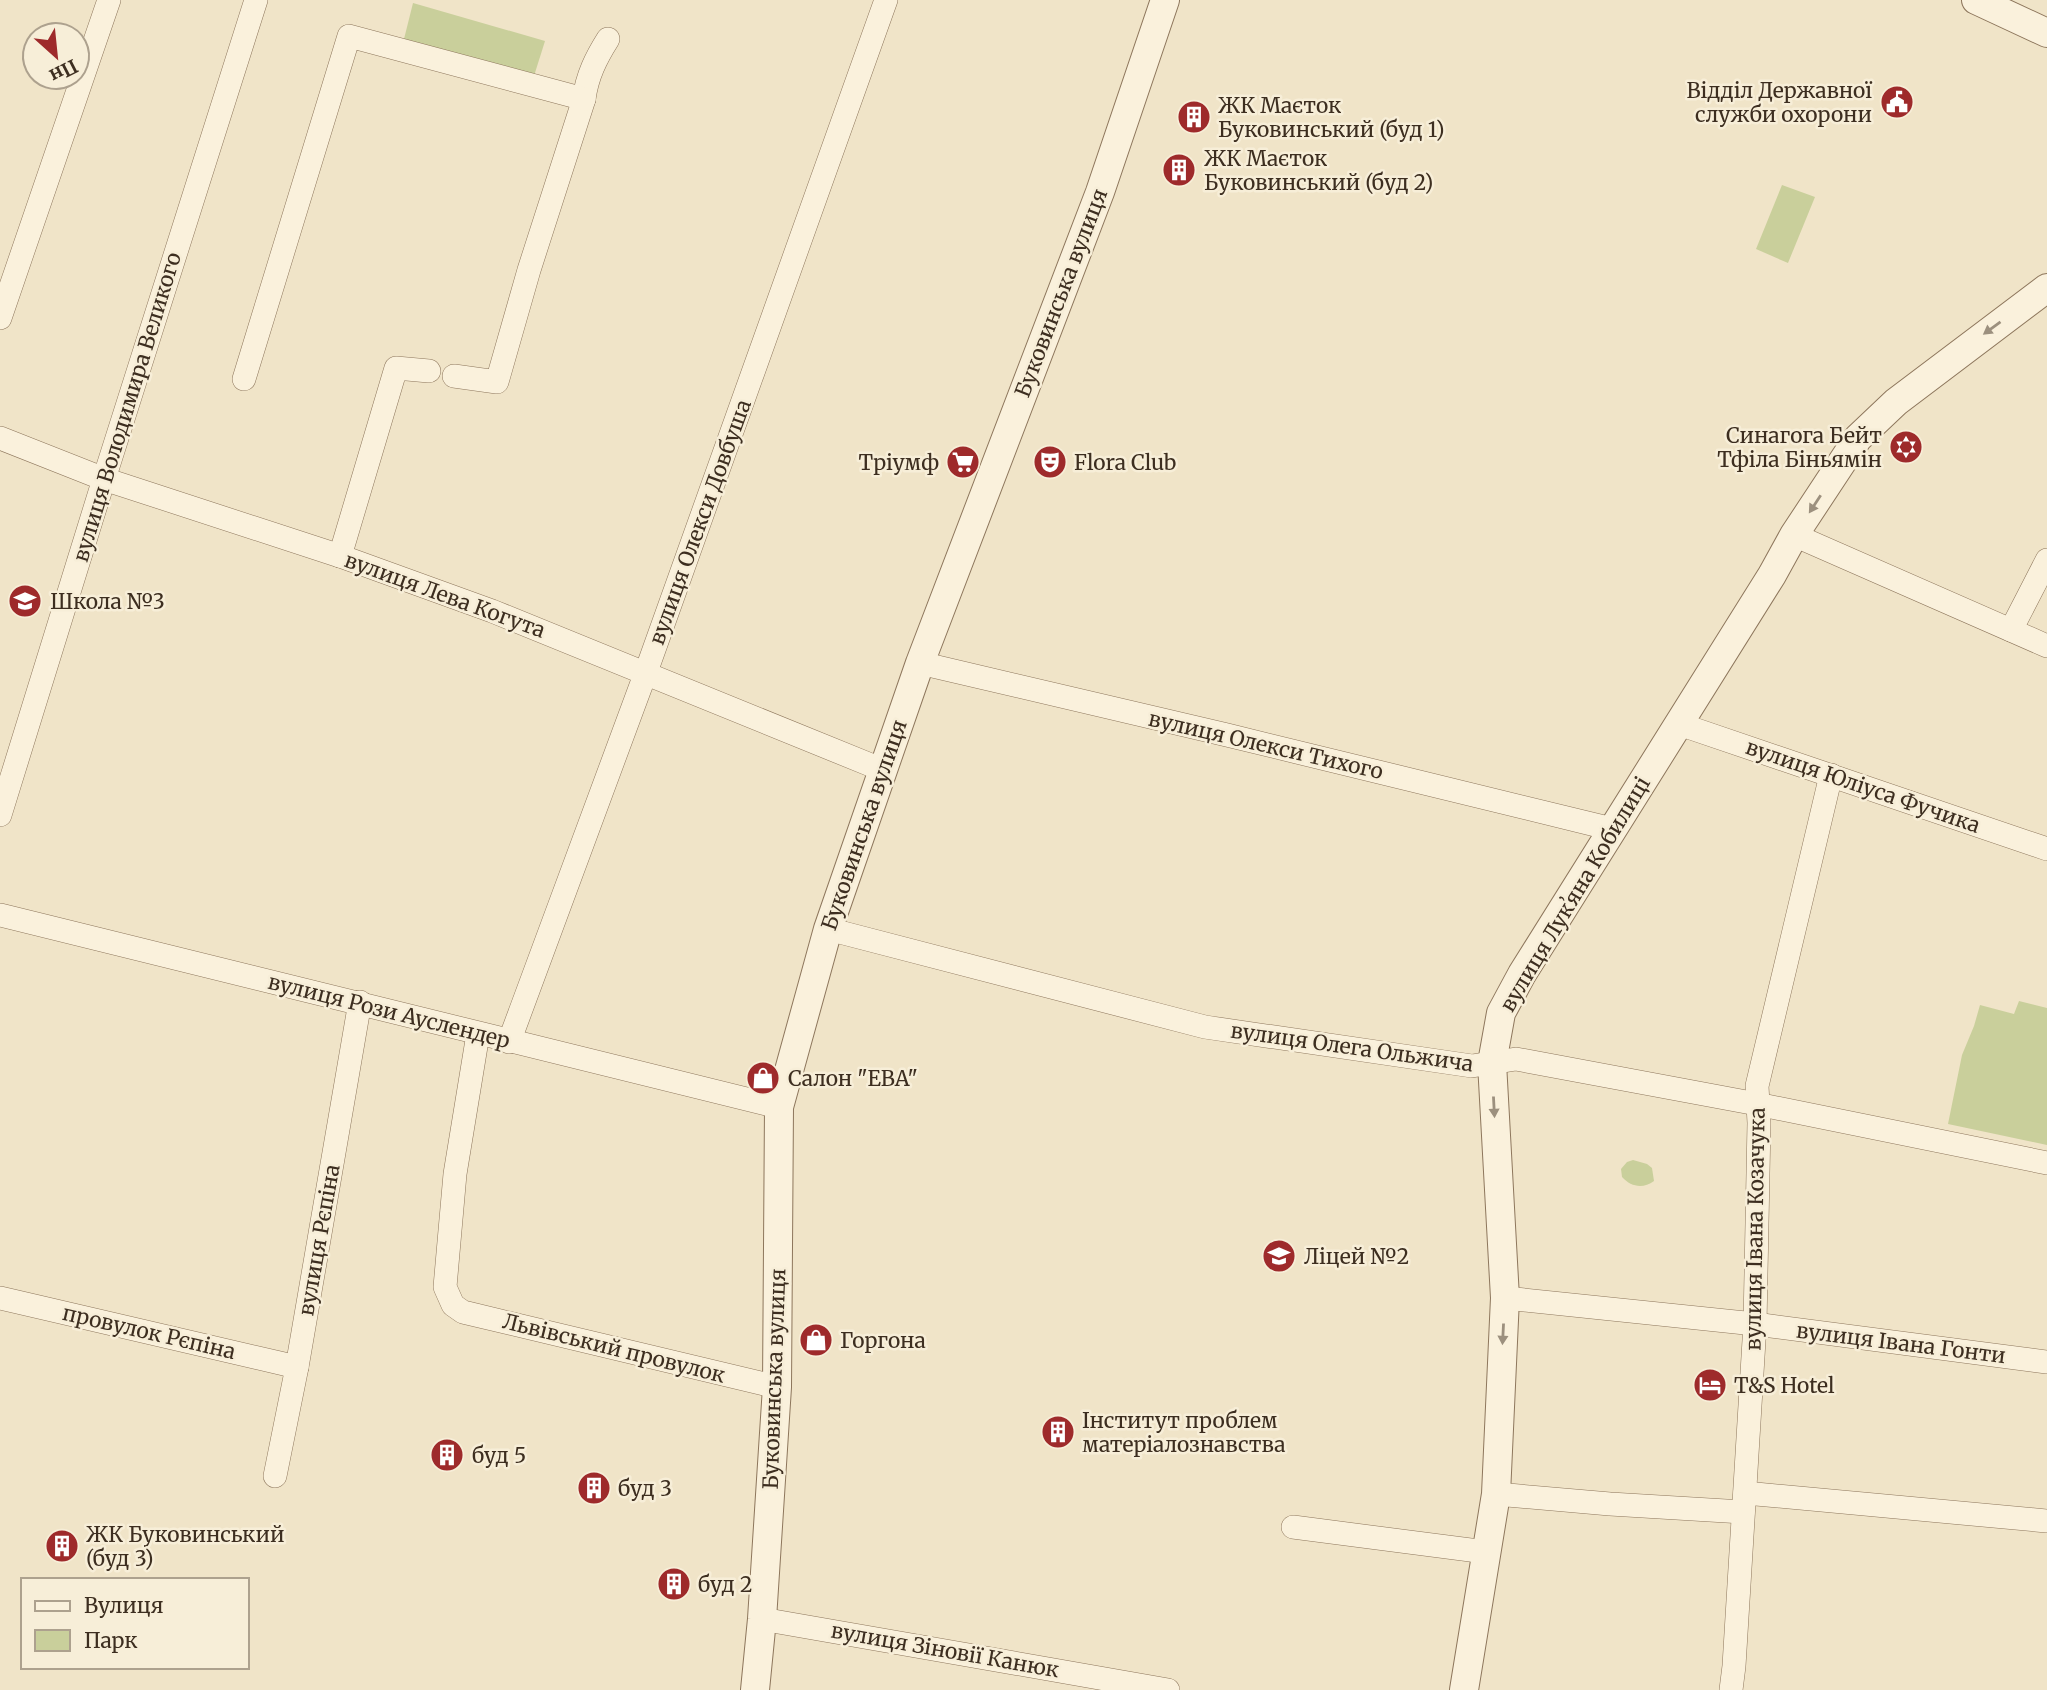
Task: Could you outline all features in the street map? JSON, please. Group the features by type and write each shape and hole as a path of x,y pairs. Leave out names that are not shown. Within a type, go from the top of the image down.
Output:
{"street":[{"path":"0,318 82,84 108,0"},
{"name":"вулиця Володимира Великого","path":"0,815 256,0"},
{"name":"вулиця Олекси Довбуша","path":"509,1042 646,672 886,0"},
{"name":"Буковинська вулиця","path":"755,1690 777,1387 779,1107 828,929 920,663 1100,192 1165,0"},
{"path":"1976,0 2047,33"},
{"path":"244,379 349,36 584,99"},
{"path":"454,376 497,382 529,270 584,99 586,82 608,39"},
{"name":"вулиця Лукʼяна Кобилиці","path":"1464,1690 1496,1494 1505,1298 1492,1063 1501,1013 1522,974 1794,535 1858,438 1920,382 2047,288"},
{"path":"340,556 396,368 429,371"},
{"name":"вулиця Лева Когута","path":"0,439 104,479 340,556 492,611 883,770"},
{"path":"1794,535 2047,646"},
{"path":"2011,630 2047,560"},
{"name":"вулиця Олекси Тихого","path":"920,663 1612,829"},
{"name":"вулиця Юліуса Фучика","path":"1679,724 2047,849"},
{"name":"вулиця Івана Козачука","path":"1731,1690 1755,1324 1759,1123 1757,1086 1830,775"},
{"name":"вулиця Рози Ауслендер","path":"0,915 779,1107"},
{"name":"вулиця Олега Ольжича","path":"828,929 1205,1027 1472,1066 1516,1059 1757,1104 2047,1163"},
{"name":"вулиця Рєпіна","path":"275,1476 298,1367 360,1002"},
{"name":"Львівський провулок","path":"478,1034 455,1174 445,1287 453,1305 463,1311 777,1387"},
{"name":"провулок Рєпіна","path":"0,1298 298,1367"},
{"name":"вулиця Івана Гонти","path":"1505,1298 1755,1324 2047,1362"},
{"path":"1496,1494 1610,1504 1744,1502 2047,1521"},
{"path":"1293,1527 1486,1552"},
{"name":"вулиця Зіновії Канюк","path":"762,1619 1168,1690"}],"green space":[{"path":"413,3 545,41 534,76 404,39"},
{"path":"1782,185 1815,197 1788,263 1756,249"},
{"path":"2019,1001 2047,1008 2047,1145 1948,1124 1962,1055 1980,1005 2014,1014"},
{"path":"1633,1160 1652,1168 1654,1181 1637,1186 1622,1177 1621,1169"}],"place":[{"name":"Відділ Державної служби охорони","path":"1897,102"},
{"name":"ЖК Маєток Буковинський (буд 1)","path":"1194,117"},
{"name":"ЖК Маєток Буковинський (буд 2)","path":"1179,170"},
{"name":"Синагога Бейт Тфіла Біньямін","path":"1906,447"},
{"name":"Тріумф","path":"963,462"},
{"name":"Flora Club","path":"1050,462"},
{"name":"Школа №3","path":"25,601"},
{"name":"Салон \"ЕВА\"","path":"763,1078"},
{"name":"Ліцей №2","path":"1279,1256"},
{"name":"Горгона","path":"816,1340"},
{"name":"T&S Hotel","path":"1710,1385"},
{"name":"Інститут проблем матеріалознавства","path":"1058,1432"},
{"name":"буд 5","path":"447,1455"},
{"name":"буд 3","path":"594,1488"},
{"name":"ЖК Буковинський (буд 3)","path":"62,1546"},
{"name":"буд 2","path":"674,1584"}]}
